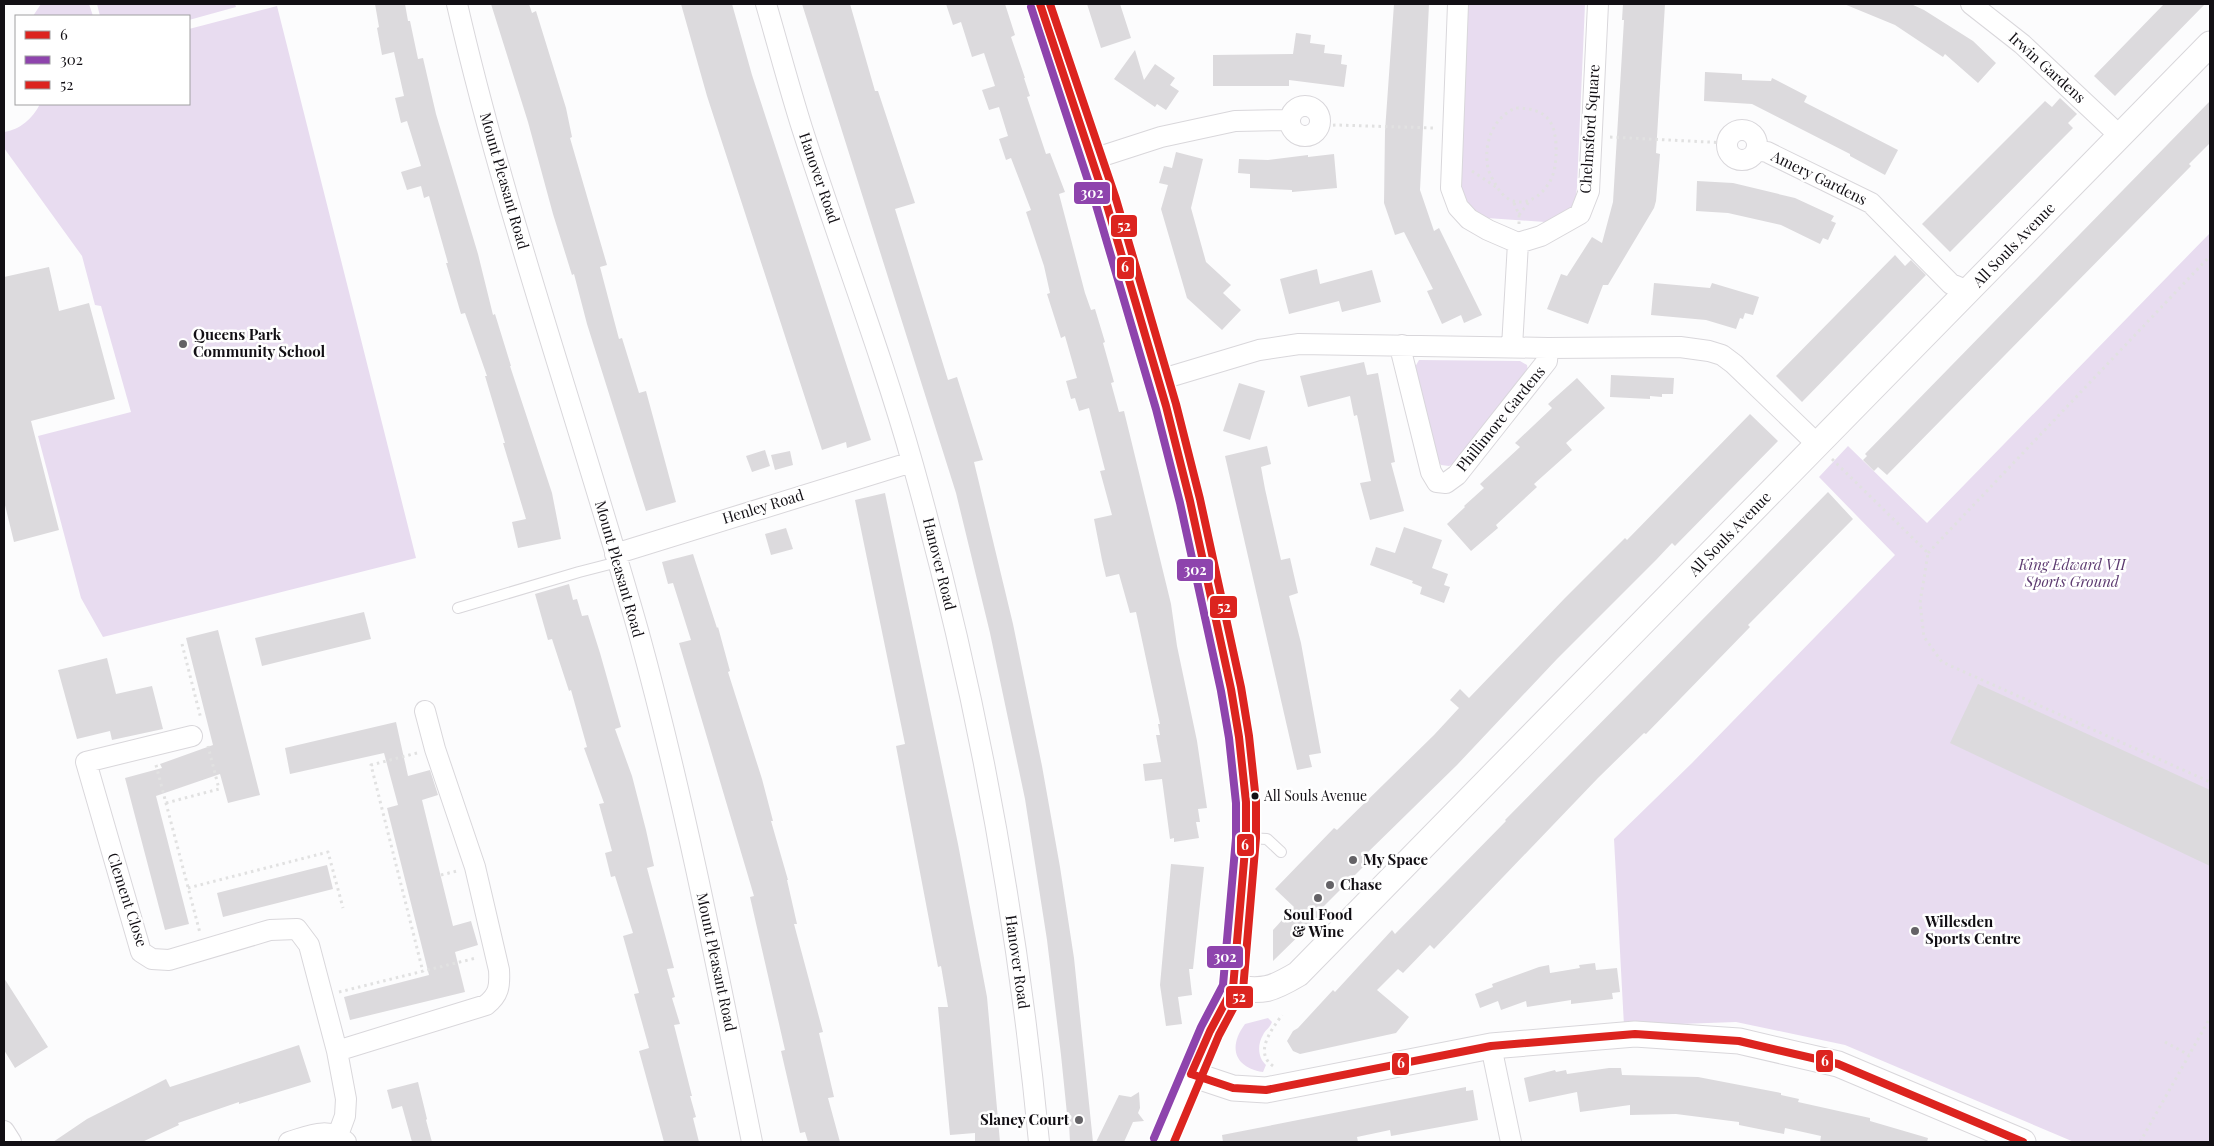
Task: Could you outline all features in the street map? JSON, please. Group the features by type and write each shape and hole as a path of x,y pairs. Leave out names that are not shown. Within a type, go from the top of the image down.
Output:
{"street":[{"name":"Mount Pleasant Road","path":"457,4 472,68 508,196 639,636 701,889 752,1142"},
{"name":"Hanover Road","path":"766,4 802,128 880,360 912,462 965,674 996,823 1023,1001 1038,1142"},
{"path":"1040,4 1093,159 1159,380 1190,501 1231,689 1244,783 1246,838 1233,988 1210,1031 1164,1142"},
{"path":"1458,4 1451,188 1458,207 1469,219 1488,230 1518,243 1512,347"},
{"name":"Chelmsford Square","path":"1518,243 1541,236 1580,214 1589,191 1598,4"},
{"name":"Irwin Gardens","path":"1971,4 2022,44 2120,136"},
{"name":"All Souls Avenue","path":"1233,988 1257,991 1275,987 1298,974 1824,451 1968,291 2210,44"},
{"path":"1093,159 1160,137 1235,121 1289,120 1293,110 1302,105 1313,107 1320,115 1320,126"},
{"name":"Amery Gardens","path":"1727,143 1730,154 1739,159 1749,158 1756,150 1767,152 1871,202 1951,284 1968,291"},
{"name":"Phillimore Gardens","path":"1159,380 1278,346 1298,344 1548,348 1680,346 1722,355 1734,364 1824,451"},
{"name":"Phillimore Gardens","path":"1402,345 1402,355 1430,472 1437,482 1446,483 1457,475 1547,361 1548,348"},
{"name":"Henley Road","path":"616,558 912,462"},
{"path":"337,1051 486,1005 495,998 500,987 499,970 475,867 435,749 425,711"},
{"name":"Clement Close","path":"200,743 86,762 141,952 152,959 169,960 204,948 270,930 297,929 309,945 337,1051 346,1099 342,1138"},
{"path":"1191,1074 1233,1088 1266,1090 1491,1046 1635,1034 1739,1042 1838,1064 2023,1142"},
{"path":"1491,1046 1511,1142"},
{"path":"4,1131 11,1142"},
{"path":"289,1142 322,1133 342,1138"}],"lane":[{"path":"458,608 579,572 616,558"},
{"path":"1246,838 1266,839 1281,852"}],"path":[{"path":"1518,216 1529,202 1540,194 1550,182 1556,161 1557,136 1550,120 1538,111 1516,108 1507,112 1495,123 1488,147 1488,169 1503,196 1514,203 1529,202"},
{"path":"1320,126 1453,129"},
{"path":"1592,137 1727,143"},
{"path":"1472,172 1497,187"},
{"path":"1514,203 1519,220"},
{"path":"2210,256 1928,553 1920,602 1924,637 1942,662 2210,782"},
{"path":"1824,451 1928,553"},
{"path":"423,972 371,765 435,749"},
{"path":"154,760 204,948"},
{"path":"188,888 328,852 343,908"},
{"path":"401,885 406,884"},
{"path":"339,992 495,954"},
{"path":"1276,1068 1269,1063 1264,1054 1265,1044 1282,1015"},
{"path":"2140,1142 2210,1018"},
{"path":"2165,1042 2190,1055"}],"green space":[{"path":"41,4 89,4 93,15 34,15"},
{"path":"97,4 235,4 236,7 190,20 190,15 100,15"},
{"path":"1468,4 1585,4 1577,187 1575,203 1564,215 1545,222 1487,218 1469,209 1459,191"},
{"name":"Queens Park Community School","path":"277,6 416,558 103,637 81,598 38,436 131,412 101,306 95,305 82,256 4,148 4,132 15,129 25,123 39,105 190,105 190,29"},
{"name":"Willesden Sports Centre","path":"2210,233 2210,1142 2074,1142 1845,1045 1736,1022 1624,1026 1614,839 1692,763 1895,555 1819,477 1848,446 1927,523"},
{"path":"1419,360 1520,361 1527,365 1528,371 1455,463 1449,466 1441,465 1437,459 1415,367"},
{"path":"1268,1018 1272,1022 1264,1033 1259,1047 1261,1059 1266,1065 1263,1072 1246,1066 1240,1061 1236,1048 1240,1032 1245,1024"}],"building":[{"path":"375,4 405,4 418,59 423,58 436,114 478,254 493,315 495,314 552,493 561,539 518,548 512,522 526,519 503,443 505,443 485,376 487,376 465,313 461,314 429,196 424,198 421,186 407,190 401,172 421,166 407,121 401,123 395,98 404,96 394,52 382,55"},
{"path":"491,4 529,4 532,13 536,11 566,108 572,137 570,138 607,265 600,267 619,339 622,338 639,393 646,391 676,502 646,511 587,324 574,274 572,275 553,214 528,122"},
{"path":"681,4 732,4 752,75 871,440 847,448 846,442 822,450 707,96"},
{"path":"802,4 850,4 875,91 878,91 915,203 895,209 948,380 957,377 983,460 974,462 1013,624 1042,766 1060,867 1074,958 1093,1142 1070,1142 1069,1123 1060,1120 1067,1114 1061,1055 1047,940 1025,799 990,633 956,493"},
{"path":"946,4 1005,4 1015,35 1011,37 1030,96 1027,97 1046,154 1050,153 1065,192 1059,194 1085,293 1091,310 1095,309 1105,342 1103,343 1114,382 1111,383 1119,412 1124,411 1171,604 1177,646 1197,741 1207,808 1198,809 1200,822 1196,822 1199,838 1174,842 1174,838 1170,839 1162,779 1145,781 1143,764 1161,762 1156,735 1160,735 1158,724 1160,724 1136,612 1130,613 1119,574 1106,577 1102,560 1094,519 1112,515 1100,471 1105,470 1089,408 1079,411 1075,398 1071,399 1066,381 1077,378 1065,336 1061,338 1047,294 1050,293 1044,266 1026,212 1031,210 1011,158 1006,160 999,139 1008,136 999,107 989,110 982,90 995,86 984,53 972,57 961,22 953,25"},
{"path":"1087,4 1120,4 1131,38 1101,48"},
{"path":"1394,4 1429,4 1420,190 1434,231 1439,228 1482,315 1464,323 1461,315 1442,324 1427,291 1433,289 1404,232 1395,235 1384,203 1385,131"},
{"path":"1623,4 1665,4 1656,153 1660,154 1656,201 1654,208 1608,285 1603,285 1588,324 1547,309 1561,274 1567,276 1592,237 1602,243 1613,202 1624,20 1622,20"},
{"path":"1844,4 1911,4 1924,10 1973,41 1996,63 1978,83 1945,54 1943,57 1895,25"},
{"path":"2164,4 2205,4 2115,96 2094,76"},
{"path":"1296,33 1311,35 1310,43 1325,45 1324,53 1342,55 1341,64 1347,65 1344,87 1289,80 1289,86 1213,86 1213,55 1293,54"},
{"path":"1135,50 1144,80 1155,64 1175,78 1170,85 1179,91 1166,110 1157,104 1155,107 1114,79"},
{"path":"1705,72 1742,74 1742,80 1771,81 1772,78 1807,96 1804,102 1898,150 1885,175 1850,156 1850,154 1752,104 1704,101"},
{"path":"2060,98 2077,114 2068,123 2073,128 1950,252 1922,224 2045,101 2052,107"},
{"path":"2210,101 2210,143 2189,164 2191,166 1887,475 1878,467 1874,471 1863,460 1867,456 1865,454"},
{"path":"1176,152 1203,159 1191,208 1206,262 1231,285 1223,293 1241,310 1222,330 1187,298 1161,209 1168,185 1159,183 1164,166 1172,168"},
{"path":"1334,154 1337,188 1292,192 1292,190 1250,188 1250,174 1238,173 1239,159 1268,160"},
{"path":"1697,181 1733,183 1795,198 1834,216 1831,221 1836,223 1828,240 1823,238 1820,244 1781,225 1728,213 1696,211"},
{"path":"1895,255 1905,266 1911,260 1926,275 1802,402 1776,376"},
{"path":"49,267 59,311 89,303 115,399 31,421 59,530 14,542 4,501 4,277"},
{"path":"1317,269 1320,284 1372,270 1381,302 1342,312 1339,301 1289,314 1280,279"},
{"path":"1654,283 1710,288 1712,283 1759,297 1753,315 1745,313 1743,319 1740,318 1736,329 1706,320 1651,315"},
{"path":"1364,362 1367,375 1378,373 1395,462 1391,463 1404,511 1370,520 1360,483 1371,481 1357,415 1354,416 1350,396 1308,407 1300,376"},
{"path":"1611,375 1674,378 1673,394 1662,394 1662,397 1650,396 1650,399 1610,397"},
{"path":"1577,378 1605,408 1566,443 1572,450 1534,484 1537,487 1496,525 1498,528 1471,551 1447,524 1484,488 1480,484 1520,447 1515,443 1552,408 1548,404"},
{"path":"1239,383 1265,391 1250,440 1223,431"},
{"path":"1750,414 1778,441 1675,546 1672,543 1557,659 1457,765 1363,857 1368,862 1318,912 1320,915 1273,961 1273,930 1294,907 1275,889 1334,828 1337,830 1459,708 1450,700 1460,689 1469,698 1565,598 1625,538 1627,540"},
{"path":"1267,446 1271,464 1261,467 1281,560 1290,558 1298,593 1289,596 1301,643 1321,753 1309,755 1312,767 1297,770 1225,456"},
{"path":"765,450 770,466 752,472 746,456"},
{"path":"790,451 793,465 775,470 771,455"},
{"path":"1828,492 1853,519 1748,625 1750,627 1646,734 1644,733 1598,778 1434,949 1430,945 1403,973 1398,969 1377,990 1409,1017 1396,1033 1300,1054 1293,1051 1287,1041 1293,1031 1333,990 1335,992 1392,930 1395,934"},
{"path":"885,493 958,844 987,997 1000,1142 975,1142 975,1133 950,1135 938,1007 948,1007 941,966 938,967 896,746 905,744 855,500"},
{"path":"1404,527 1442,540 1432,568 1448,574 1444,585 1450,587 1444,603 1420,594 1422,587 1412,583 1413,581 1370,565 1376,547 1395,553"},
{"path":"786,528 793,549 771,555 765,534"},
{"path":"693,554 718,627 730,671 728,672 762,779 773,821 771,821 788,880 797,924 794,924 823,1032 819,1033 834,1097 828,1098 840,1142 808,1142 805,1132 800,1133 781,1051 785,1050 750,897 754,896 679,643 691,640 673,583 668,584 662,562"},
{"path":"569,584 573,600 577,599 582,616 588,615 600,653 621,727 615,729 632,776 646,830 654,866 647,868 674,968 667,969 675,997 672,998 680,1024 674,1025 692,1096 690,1096 696,1117 693,1118 699,1142 664,1142 639,1051 649,1048 634,994 639,993 623,936 633,933 615,876 611,877 605,853 612,851 599,804 604,803 584,748 587,747 571,690 569,691 552,639 548,640 535,594"},
{"path":"364,612 371,639 262,666 255,638"},
{"path":"218,630 260,795 228,803 220,774 156,796 189,924 165,930 125,778 162,768 160,764 213,745 186,638"},
{"path":"107,658 116,694 152,686 163,729 112,740 110,731 77,739 58,670"},
{"path":"1978,684 2210,790 2210,866 1950,743"},
{"path":"396,722 408,776 430,770 438,795 422,800 453,926 471,921 478,945 455,952 465,992 350,1020 344,997 429,975 387,808 398,805 384,753 290,774 285,748"},
{"path":"1171,864 1204,867 1193,969 1189,969 1192,995 1178,997 1182,1024 1166,1026 1160,985"},
{"path":"327,865 333,889 223,917 217,893"},
{"path":"1595,963 1596,970 1617,968 1620,992 1612,993 1613,999 1571,1004 1571,1000 1527,1007 1526,1001 1501,1010 1498,1001 1480,1008 1475,994 1493,987 1492,984 1539,967 1549,965 1550,973 1580,968 1579,965"},
{"path":"4,978 48,1047 15,1068 4,1050"},
{"path":"299,1045 311,1082 239,1104 239,1102 178,1123 179,1125 142,1142 53,1142 87,1119 166,1079 170,1087"},
{"path":"1621,1068 1622,1075 1698,1077 1781,1093 1781,1095 1799,1099 1798,1102 1870,1118 1870,1121 1928,1138 1927,1142 1820,1142 1821,1136 1785,1128 1784,1134 1739,1125 1739,1122 1676,1114 1630,1115 1630,1105 1580,1112 1577,1092 1529,1102 1524,1078 1555,1070 1556,1072 1566,1070 1567,1074"},
{"path":"418,1082 432,1142 412,1142 402,1106 392,1109 387,1090"},
{"path":"1466,1087 1466,1091 1473,1090 1478,1120 1391,1136 1390,1130 1357,1137 1358,1142 1223,1142 1222,1135"},
{"path":"1139,1092 1140,1108 1138,1113 1144,1121 1133,1122 1124,1142 1096,1142 1119,1095 1131,1097"}],"transit line":[{"name":"6","path":"1040,4 1106,202 1166,406 1190,501 1231,689 1239,737 1246,802 1246,838 1233,988 1210,1031 1191,1074"},
{"name":"52","path":"1050,4 1116,199 1176,404 1200,499 1241,687 1249,736 1256,801 1256,838 1243,990 1219,1035 1174,1142"},
{"name":"302","path":"1031,7 1096,205 1156,409 1180,503 1221,691 1229,738 1236,803 1236,838 1223,985 1201,1027 1154,1138"},
{"name":"6","path":"1191,1074 1233,1088 1266,1090 1491,1046 1635,1034 1739,1041 1838,1064 2023,1142"}],"place":[{"name":"Queens Park Community School","path":"183,344"},
{"name":"All Souls Avenue","path":"1255,796"},
{"name":"My Space","path":"1353,860"},
{"name":"Chase","path":"1330,885"},
{"name":"Soul Food & Wine","path":"1318,898"},
{"name":"Willesden Sports Centre","path":"1915,931"},
{"name":"Slaney Court","path":"1079,1120"}],"park label":[{"name":"King Edward VII Sports Ground","path":"2072,574"}]}
